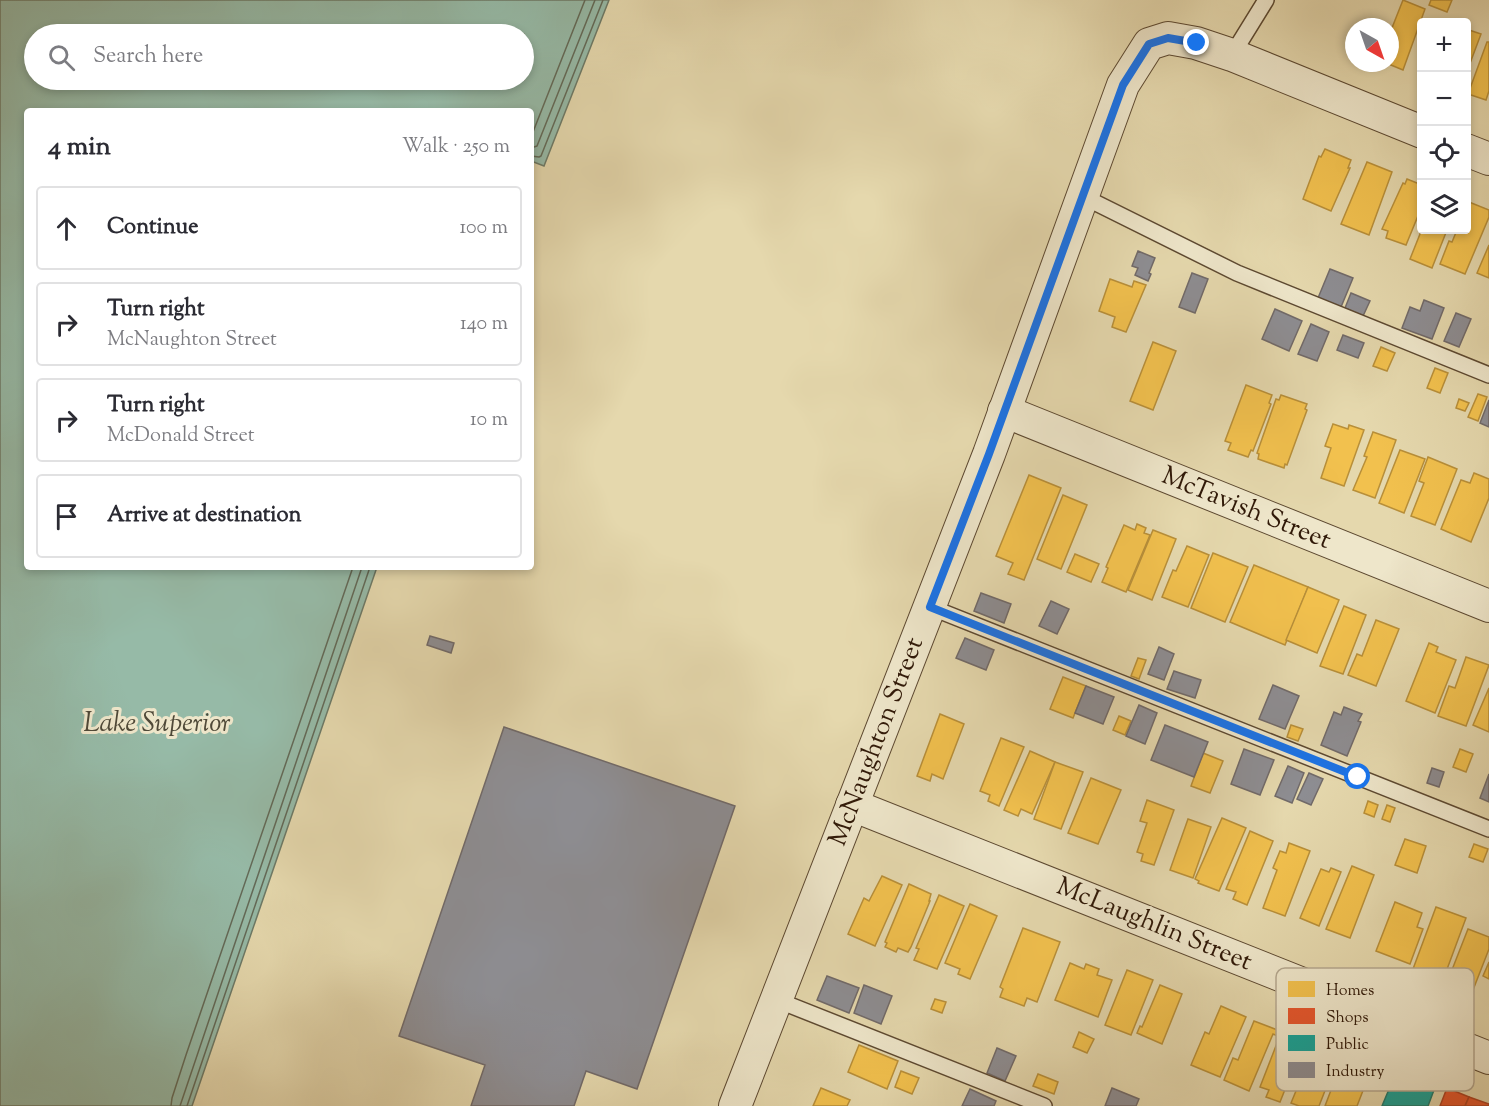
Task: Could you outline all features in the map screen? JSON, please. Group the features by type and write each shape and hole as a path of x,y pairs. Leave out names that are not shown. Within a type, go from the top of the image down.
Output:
{"street":[{"name":"McNaughton Street","path":"735,1106 930,607 1123,85 1149,44 1168,38 1197,43 1232,55"},
{"path":"1232,55 1417,130"},
{"path":"1471,152 1489,159"},
{"name":"McTavish Street","path":"1004,411 1489,606"},
{"name":"McLaughlin Street","path":"852,805 1276,973"},
{"name":"McLaughlin Street","path":"1474,1052 1489,1058"}],"lane":[{"path":"1232,55 1266,0"},
{"path":"1082,196 1237,273 1489,375"},
{"path":"930,607 1489,829"},
{"path":"777,1000 1044,1106"}],"water":[{"name":"Lake Superior","path":"0,0 609,0 544,166 534,162 534,108 24,108 24,570 376,570 192,1106 0,1106"}],"building: Homes":[{"path":"1403,0 1425,9 1422,18 1417,18 1417,31 1403,70 1399,68 1399,18 1396,18"},
{"path":"1431,0 1452,0 1447,12 1429,5"},
{"path":"1471,31 1481,34 1471,61"},
{"path":"1487,42 1489,42 1489,91 1486,100 1471,95 1471,86"},
{"path":"1325,149 1351,160 1348,168 1350,168 1331,211 1303,199 1319,156 1321,157"},
{"path":"1367,162 1392,172 1369,235 1341,224"},
{"path":"1407,179 1417,183 1417,218 1406,245 1386,238 1388,231 1382,229 1403,183 1405,184"},
{"path":"1471,203 1489,210 1489,217 1465,274 1440,264 1449,241 1452,242 1455,234 1471,234"},
{"path":"1420,234 1445,234 1432,268 1410,259"},
{"path":"1489,245 1489,278 1477,273"},
{"path":"1110,279 1132,287 1134,281 1146,285 1126,332 1112,327 1115,317 1099,311"},
{"path":"1153,342 1176,351 1153,410 1130,401"},
{"path":"1381,347 1395,353 1387,371 1373,366"},
{"path":"1435,368 1448,373 1440,393 1427,388"},
{"path":"1246,385 1272,395 1269,403 1271,404 1253,451 1251,450 1248,457 1228,450 1231,443 1225,441"},
{"path":"1478,394 1487,397 1478,421 1468,417"},
{"path":"1281,395 1307,404 1305,409 1307,410 1284,468 1258,459 1259,454 1257,453 1276,399 1279,400"},
{"path":"1459,399 1469,403 1465,411 1456,408"},
{"path":"1333,424 1348,429 1349,425 1364,430 1344,486 1321,478 1331,448 1325,446"},
{"path":"1373,432 1396,440 1375,498 1353,490 1367,457 1364,456"},
{"path":"1400,450 1425,459 1404,513 1379,503"},
{"path":"1428,457 1457,469 1435,525 1411,516 1424,483 1419,481"},
{"path":"1474,473 1489,479 1489,498 1471,542 1441,529 1461,480 1470,483"},
{"path":"1029,475 1061,488 1024,580 1008,574 1013,563 996,556"},
{"path":"1063,495 1087,505 1061,569 1037,559"},
{"path":"1137,524 1146,528 1144,533 1150,535 1126,592 1102,582 1124,525 1135,530"},
{"path":"1153,530 1176,539 1152,600 1128,590"},
{"path":"1187,546 1209,555 1188,607 1162,597 1173,570 1176,571"},
{"path":"1213,553 1248,567 1225,622 1191,608"},
{"path":"1075,554 1099,564 1091,582 1067,572"},
{"path":"1254,565 1308,587 1285,645 1230,622"},
{"path":"1308,587 1339,600 1317,653 1286,640"},
{"path":"1344,606 1366,615 1343,674 1320,666"},
{"path":"1376,620 1399,629 1376,686 1348,675 1357,654 1362,656"},
{"path":"1429,643 1438,647 1436,652 1456,660 1435,713 1406,701"},
{"path":"1466,657 1489,665 1466,726 1438,716 1449,686 1455,688"},
{"path":"1138,658 1146,660 1139,679 1131,676"},
{"path":"1063,677 1086,686 1073,718 1050,709"},
{"path":"1489,688 1489,732 1473,725"},
{"path":"940,714 964,724 943,779 932,774 930,781 917,776"},
{"path":"1119,716 1131,721 1125,735 1113,730"},
{"path":"1291,725 1303,729 1298,741 1287,737"},
{"path":"1001,738 1024,747 999,806 988,801 990,795 980,791"},
{"path":"1460,749 1473,754 1466,772 1453,767"},
{"path":"1030,751 1055,762 1032,814 1021,809 1018,816 1004,810"},
{"path":"1203,753 1223,761 1210,793 1191,786"},
{"path":"1055,762 1083,772 1061,829 1034,819"},
{"path":"1091,778 1121,790 1098,844 1068,833"},
{"path":"1147,800 1174,810 1154,865 1141,861 1143,854 1137,852 1147,823 1140,821"},
{"path":"1368,801 1378,805 1374,817 1364,813"},
{"path":"1387,805 1395,808 1390,822 1382,819"},
{"path":"1222,818 1246,828 1219,891 1198,883 1199,881 1195,879"},
{"path":"1188,819 1211,827 1193,878 1170,870"},
{"path":"1250,831 1273,841 1247,905 1233,899 1236,892 1226,889"},
{"path":"1405,839 1426,846 1417,873 1395,865"},
{"path":"1289,843 1310,851 1285,916 1263,908 1277,870 1273,868 1280,851 1286,853"},
{"path":"1474,844 1488,849 1483,862 1469,857"},
{"path":"1352,866 1374,875 1350,938 1326,929"},
{"path":"1331,868 1341,872 1319,926 1300,918 1321,869 1329,872"},
{"path":"882,876 902,885 875,946 848,934 864,898 869,901"},
{"path":"909,884 931,894 930,901 908,952 898,948 896,952 885,947 887,943 885,942"},
{"path":"939,895 964,906 937,969 914,960 919,949 916,948"},
{"path":"1395,902 1422,913 1417,927 1423,929 1410,964 1376,951"},
{"path":"970,904 997,916 970,979 958,974 960,969 945,963"},
{"path":"1436,907 1466,918 1447,968 1413,968"},
{"path":"1023,928 1060,942 1037,1002 1027,998 1024,1006 1000,997 1003,989 1000,987"},
{"path":"1468,929 1489,937 1489,949 1474,987 1474,968 1453,968"},
{"path":"1489,962 1489,979 1483,976"},
{"path":"1070,963 1084,969 1086,964 1099,969 1097,975 1112,980 1098,1017 1055,1000"},
{"path":"1127,970 1153,980 1131,1035 1105,1025"},
{"path":"1160,985 1182,994 1162,1044 1137,1033 1140,1026 1142,1027"},
{"path":"935,999 946,1002 942,1013 931,1009"},
{"path":"1221,1006 1246,1017 1220,1077 1191,1065 1205,1032 1209,1034"},
{"path":"1254,1021 1276,1029 1276,1035 1273,1034 1249,1091 1224,1080 1233,1058 1238,1060"},
{"path":"1079,1032 1094,1039 1087,1053 1073,1047"},
{"path":"859,1045 898,1061 887,1089 848,1072"},
{"path":"1276,1046 1276,1091 1284,1091 1280,1102 1266,1097 1269,1090 1260,1087"},
{"path":"901,1071 919,1078 912,1094 895,1087"},
{"path":"1038,1074 1058,1082 1054,1094 1033,1086"},
{"path":"821,1088 850,1100 847,1106 813,1106"},
{"path":"1296,1091 1325,1091 1319,1106 1299,1106 1291,1103"},
{"path":"1331,1091 1363,1091 1357,1106 1325,1106"}],"building: Shops":[{"path":"1446,1091 1454,1091 1469,1097 1465,1106 1440,1106"},
{"path":"1469,1097 1489,1104 1489,1106 1465,1106"}],"building: Public":[{"path":"1388,1091 1434,1091 1428,1106 1382,1106"}],"building: Industry":[{"path":"1138,251 1155,258 1148,281 1135,275 1138,268 1132,266"},
{"path":"1330,269 1353,278 1341,307 1318,298"},
{"path":"1192,273 1208,279 1195,313 1179,307"},
{"path":"1351,293 1370,301 1363,316 1345,308"},
{"path":"1424,300 1444,308 1432,339 1402,328 1410,307 1420,311"},
{"path":"1275,309 1302,321 1289,351 1262,339"},
{"path":"1456,313 1471,319 1459,347 1444,341"},
{"path":"1311,324 1329,332 1317,361 1298,354"},
{"path":"1343,335 1364,343 1358,358 1337,350"},
{"path":"1489,400 1489,427 1480,423"},
{"path":"981,593 1011,604 1004,623 974,611"},
{"path":"1051,601 1069,609 1057,634 1039,626"},
{"path":"430,636 454,643 451,653 427,645"},
{"path":"965,638 994,650 986,670 956,658"},
{"path":"1159,647 1174,654 1164,680 1148,674"},
{"path":"1174,671 1201,680 1195,698 1167,689"},
{"path":"1273,685 1299,696 1285,729 1259,719"},
{"path":"1086,686 1114,697 1103,724 1075,713"},
{"path":"1139,705 1157,713 1145,744 1126,736"},
{"path":"1344,707 1362,714 1347,756 1321,745 1334,712 1341,715"},
{"path":"1165,725 1208,742 1194,777 1151,760"},
{"path":"504,727 735,806 637,1089 586,1071 574,1106 471,1106 485,1065 399,1036"},
{"path":"1244,749 1274,760 1260,795 1231,784"},
{"path":"1288,766 1304,773 1292,803 1275,796"},
{"path":"1432,768 1444,772 1439,787 1427,783"},
{"path":"1309,773 1323,779 1311,805 1297,799"},
{"path":"1489,774 1489,802 1480,798"},
{"path":"827,976 859,988 849,1013 817,1000"},
{"path":"864,985 892,996 881,1024 854,1013"},
{"path":"997,1048 1016,1056 1005,1081 987,1073"},
{"path":"1112,1088 1139,1099 1136,1106 1105,1106"},
{"path":"970,1089 996,1101 994,1106 962,1106"}],"route":[{"path":"1197,43 1168,38 1149,44 1123,85 989,454 930,607 1358,777"}]}
